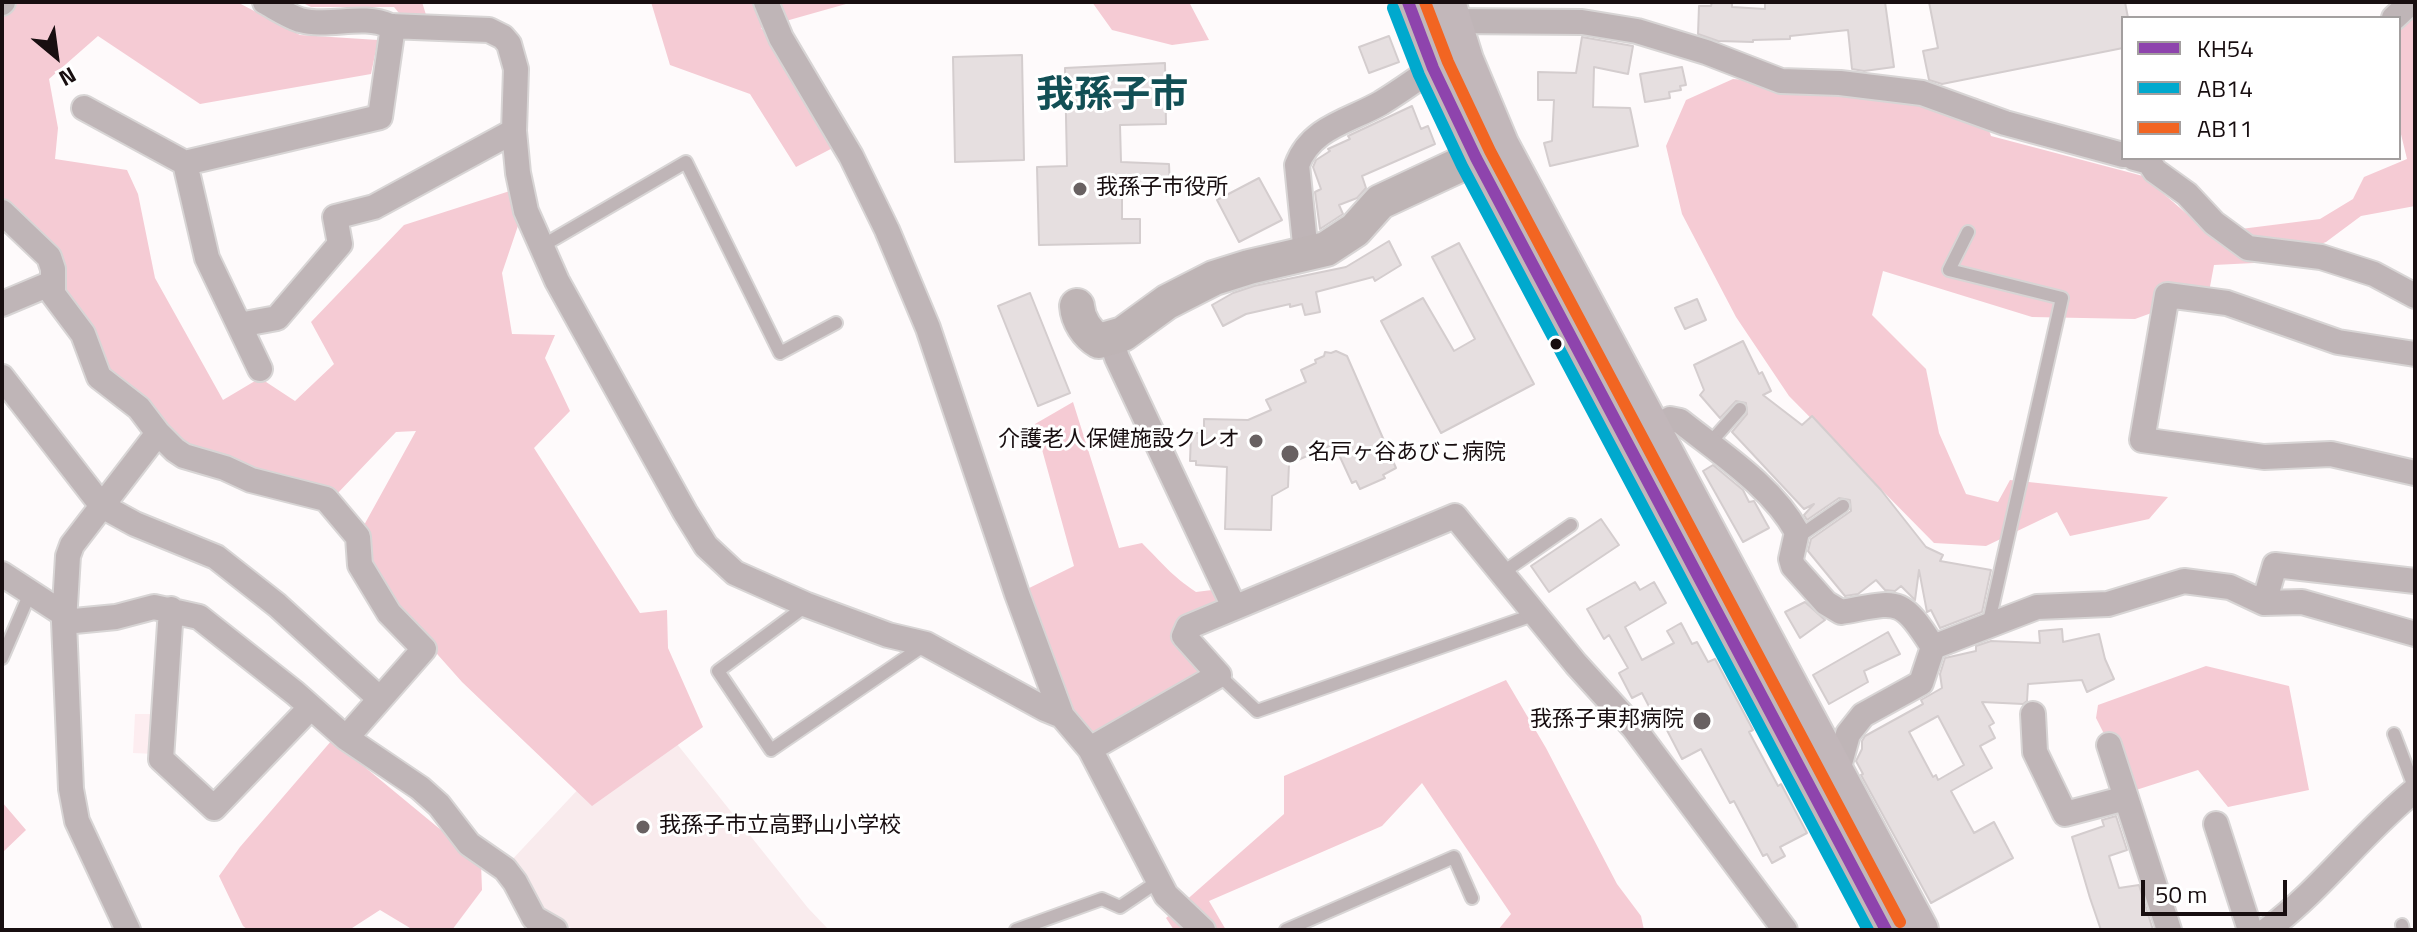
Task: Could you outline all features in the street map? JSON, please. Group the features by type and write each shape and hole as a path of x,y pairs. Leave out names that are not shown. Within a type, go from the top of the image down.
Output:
{"main road":[{"path":"1408,2 1433,68 1488,152 1638,436 1825,815 1886,930"},
{"path":"1448,11 1480,100 1488,152"},
{"path":"1638,436 1836,776 1919,930"}],"street":[{"path":"265,2 300,20 379,21 393,26 489,30 503,37 513,52 516,69 514,131 526,211 570,305 706,546 735,573 807,605 888,635 926,644 1062,716"},
{"path":"766,2 781,38 851,156 887,230 928,328 1017,594 1062,716 1090,749 1166,895 1203,930"},
{"path":"2396,16 2415,3"},
{"path":"1448,11 1569,21 1637,31 1706,52 1781,81 1840,83 1922,93 2005,123 2121,154"},
{"path":"84,108 185,163 380,117 393,26"},
{"path":"1306,254 1297,165 1300,158 1319,134 1340,121 1378,105 1433,68"},
{"path":"239,325 277,318 340,244 335,217 374,207 514,131"},
{"path":"1077,306 1090,336 1099,341 1111,340 1133,328 1167,302 1214,278 1326,249 1355,230 1380,202 1488,152"},
{"path":"2147,160 2155,171 2187,194 2214,223 2248,248 2321,257 2374,274 2415,296"},
{"path":"185,163 207,258 260,369"},
{"path":"2,212 49,257 53,269 53,294 83,334 99,377 139,408 175,450 263,484 326,499 358,537 360,565 366,577 389,613 424,649 346,738"},
{"path":"2,304 52,283"},
{"path":"2415,354 2338,342 2227,303 2167,295 2142,440 2264,457 2331,454 2415,473"},
{"path":"1111,340 1234,607"},
{"path":"2,377 102,506 135,524 216,557 277,605 380,699"},
{"path":"1638,436 1674,418 1761,488 1788,516 1797,532 1791,559 1793,566 1826,603 1841,612 1883,605 1900,606 1910,613 1933,647"},
{"path":"124,929 77,821 69,759 71,740 64,619 68,556 72,545 158,433"},
{"path":"1090,749 1219,675 1184,636 1188,627 1455,516 1634,728 1778,927"},
{"path":"2264,603 2275,565 2415,581"},
{"path":"2,574 64,619 116,617 154,607 199,617 346,738 430,797 469,844 505,869 534,918 555,930"},
{"path":"1933,647 2037,607 2108,604 2184,581 2230,587 2264,603 2302,602 2415,634"},
{"path":"171,609 161,759 214,808 310,708"},
{"path":"1825,815 1848,734 1863,715 1921,683 1933,647"},
{"path":"2033,714 2035,752 2065,814 2126,798"},
{"path":"2109,745 2169,930"},
{"path":"2267,930 2295,909 2390,810 2415,789"},
{"path":"2216,824 2250,930"}],"lane":[{"path":"542,246 686,162 780,353 836,323"},
{"path":"1968,232 1949,270 2062,298 1988,626"},
{"path":"1709,444 1740,409"},
{"path":"1795,539 1843,506"},
{"path":"1502,573 1571,525"},
{"path":"2,658 30,593"},
{"path":"807,605 718,671 771,750 926,644"},
{"path":"1219,675 1257,711 1536,614"},
{"path":"2394,734 2415,789"},
{"path":"1286,930 1307,925 1454,857 1472,898"},
{"path":"1016,930 1102,899 1120,907 1160,880"}],"shaded area":[{"path":"12,2 237,2 300,35 378,40 371,74 200,104 98,36 49,79 58,128 55,159 127,170 138,194 155,278 223,400 260,378 295,401 334,364 311,322 404,225 513,190 522,214 502,273 512,334 555,335 545,358 570,411 534,448 640,613 667,610 668,648 703,727 592,806 462,682 406,619 370,566 363,527 416,431 396,432 335,496 181,447 100,362 2,204 2,14"},
{"path":"301,2 422,2 427,18 403,18 394,7 311,7"},
{"path":"651,2 853,2 761,28 813,81 854,137 796,167 750,94 670,65"},
{"path":"1092,2 1189,2 1209,40 1172,45 1112,30"},
{"path":"2415,11 2415,206 2361,216 2326,242 2274,262 2214,265 2209,292 2135,319 2032,317 1883,271 1872,315 1926,369 1939,433 1966,494 1998,502 2010,480 2168,497 2149,519 2070,536 2057,512 1986,546 1934,543 1789,396 1736,317 1682,214 1666,146 1686,100 1733,79 1978,98 1991,136 2143,176 2209,233 2320,219 2353,199 2364,177 2407,159 2401,134 2401,22"},
{"path":"1073,402 1119,548 1142,543 1196,592 1212,590 1220,596 1217,605 1180,623 1210,671 1095,740 1068,712 1021,592 1074,566 1035,424"},
{"path":"2206,666 2289,686 2309,790 2228,807 2198,770 2133,791 2096,718 2098,705"},
{"path":"1506,680 1546,748 1617,884 1641,916 1644,930 1498,930 1511,914 1422,783 1382,826 1209,901 1226,930 1174,930 1166,918 1284,814 1284,776"},
{"path":"135,714 155,714 154,754 133,753"},
{"name":"我孫子市立高野山小学校","path":"673,739 829,930 577,930 551,921 508,864 584,783"},
{"path":"332,740 481,863 482,890 452,930 410,928 380,910 349,930 248,930 243,926 219,876"},
{"path":"2,802 26,830 2,853"}],"building":[{"path":"1712,2 1732,2 1732,7 1765,9 1765,2 1885,2 1894,67 1864,71 1852,69 1848,30 1753,42 1718,41 1698,34 1699,6 1711,6"},
{"path":"1929,2 2125,2 2128,16 2121,16 2121,48 1942,84 1929,80 1923,51 1938,48"},
{"path":"1389,36 1399,62 1369,73 1359,47"},
{"path":"1582,37 1633,46 1628,74 1594,67 1593,107 1630,108 1638,146 1550,166 1544,143 1552,141 1554,100 1538,100 1538,72 1576,73"},
{"path":"1022,55 1024,160 955,162 953,57"},
{"path":"1165,63 1166,124 1120,125 1121,162 1169,164 1170,188 1122,189 1122,219 1140,219 1140,243 1039,245 1037,167 1067,166 1065,68"},
{"path":"1682,67 1686,85 1680,86 1681,90 1669,92 1670,98 1645,102 1640,74"},
{"path":"1412,106 1421,129 1428,126 1435,144 1362,176 1366,188 1357,198 1339,205 1343,214 1320,229 1315,192 1321,189 1313,167 1316,160 1330,151 1328,149 1350,139 1348,136"},
{"path":"1259,178 1282,220 1239,242 1217,200"},
{"path":"1389,241 1401,265 1375,281 1373,277 1316,292 1320,312 1305,315 1302,304 1290,307 1290,304 1246,314 1223,326 1212,305 1254,286 1346,267"},
{"path":"1459,243 1534,384 1441,433 1381,321 1423,298 1454,351 1475,339 1432,257"},
{"path":"1030,293 1070,393 1038,406 998,306"},
{"path":"1697,299 1706,320 1685,329 1675,308"},
{"path":"1743,341 1771,391 1763,395 1802,425 1812,416 1881,490 1926,547 1943,555 1940,561 1991,570 1982,612 1940,628 1931,610 1927,612 1919,570 1915,600 1901,586 1895,591 1885,590 1876,580 1858,594 1845,596 1808,551 1811,539 1851,511 1850,500 1839,498 1807,520 1804,515 1814,504 1804,509 1732,432 1747,414 1746,403 1736,401 1720,418 1700,395 1704,390 1694,365"},
{"name":"介護老人保健施設クレオ","path":"1336,351 1347,356 1396,468 1383,475 1385,478 1360,489 1356,481 1352,483 1334,444 1289,464 1288,487 1272,496 1271,530 1225,529 1227,467 1196,465 1196,461 1190,461 1191,433 1204,433 1204,419 1248,420 1271,410 1266,400 1306,382 1301,370 1316,363 1315,360 1324,356 1325,352"},
{"path":"1713,465 1743,490 1749,502 1754,501 1769,528 1743,542 1703,471"},
{"path":"1601,519 1619,545 1549,592 1531,566"},
{"path":"1635,582 1640,590 1654,582 1666,603 1625,627 1642,660 1674,643 1667,631 1681,623 1692,644 1697,642 1708,662 1715,659 1753,730 1749,732 1807,833 1780,847 1785,856 1772,863 1767,854 1763,856 1734,801 1730,803 1701,749 1682,759 1658,713 1654,716 1642,693 1632,698 1619,673 1628,668 1609,635 1604,639 1587,609"},
{"path":"1805,602 1825,620 1800,638 1785,612"},
{"path":"2062,629 2063,642 2099,634 2114,679 2087,692 2082,680 2028,684 2027,701 2023,704 1982,702 1994,723 1989,726 1995,738 1980,746 1992,768 1951,791 1974,833 1994,822 2013,858 1931,903 1861,775 1856,761 1862,741 1865,736 1923,704 1921,700 1942,688 1940,674 1945,658 1976,651 1976,646 1991,641 2040,643 2039,631","holes":["1938,716 1964,765 1938,780 1936,775 1933,777 1909,732"]},
{"path":"1888,632 1900,654 1864,671 1868,682 1829,704 1813,675"},
{"path":"2116,816 2127,850 2109,856 2119,888 2139,885 2153,930 2101,930 2090,898 2072,837 2104,826 2102,820"}],"transit line":[{"name":"KH54","path":"1408,2 1433,68 1476,158 1886,930"},
{"name":"AB11","path":"1425,2 1448,62 1490,151 1900,922"},
{"name":"AB14","path":"1393,8 1419,75 1462,166 1868,930"}],"place":[{"name":"我孫子市役所","path":"1080,189"},
{"name":"介護老人保健施設クレオ","path":"1256,441"},
{"name":"名戸ヶ谷あびこ病院","path":"1290,454"},
{"name":"我孫子東邦病院","path":"1702,721"},
{"name":"我孫子市立高野山小学校","path":"643,827"}],"district":[{"name":"我孫子市","path":"1112,98"}]}
